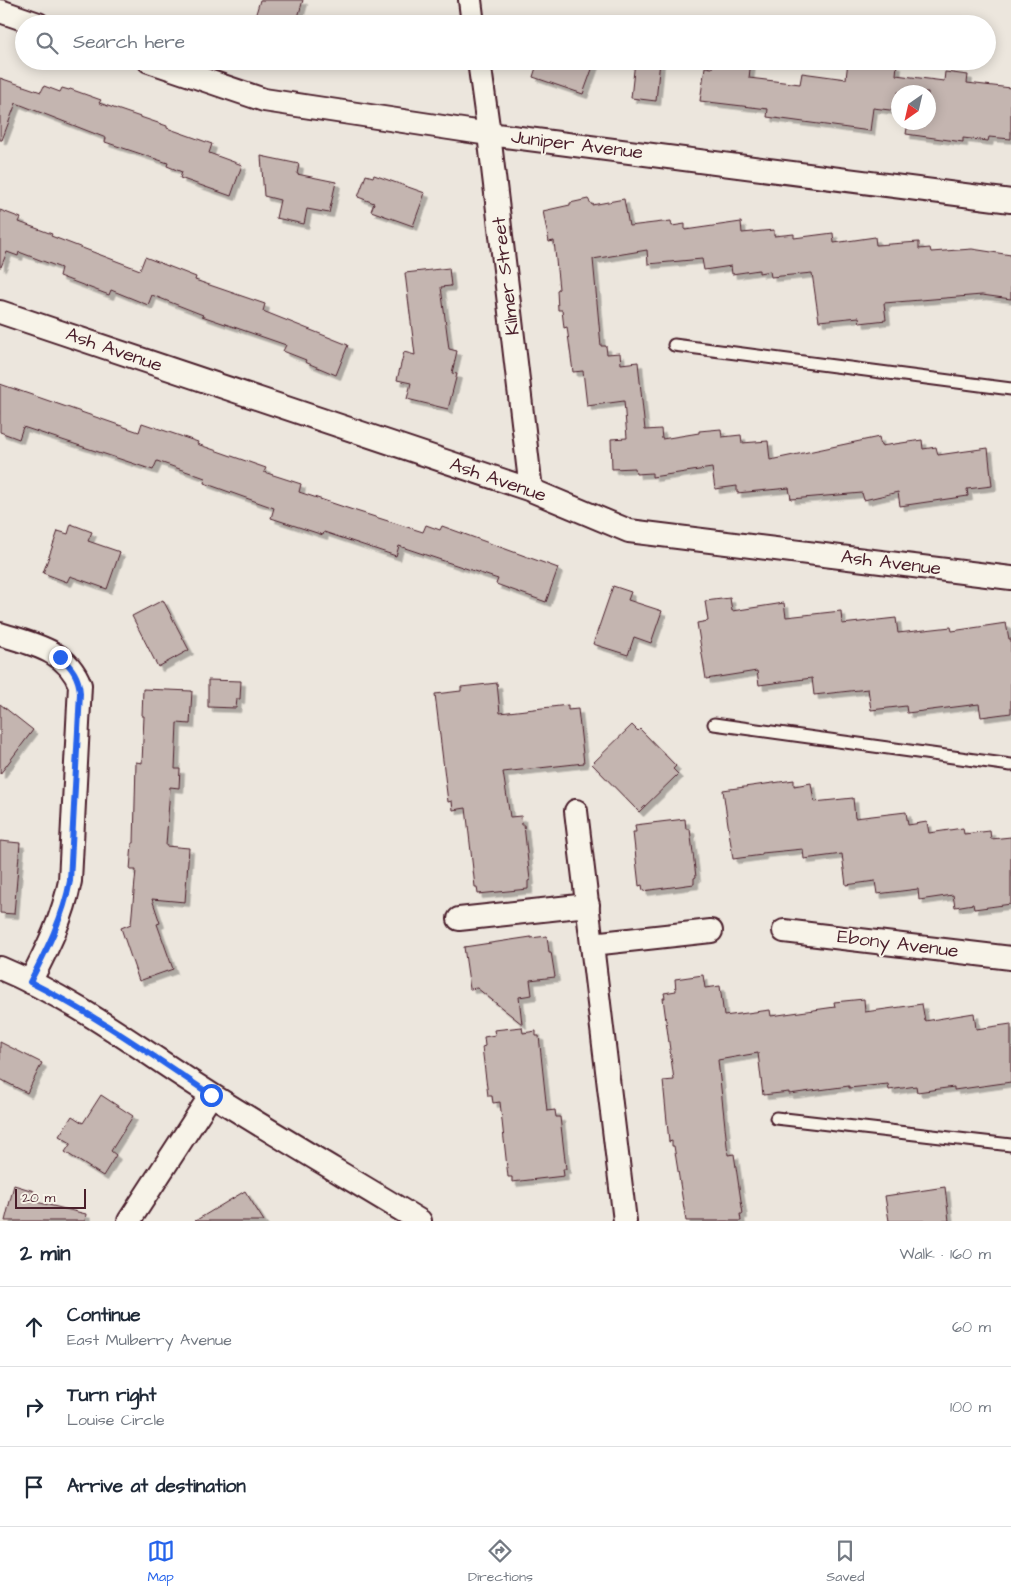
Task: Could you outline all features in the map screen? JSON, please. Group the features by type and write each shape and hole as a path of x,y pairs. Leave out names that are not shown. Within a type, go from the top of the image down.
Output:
{"street":[{"path":"470,0 472,15"},
{"path":"0,10 15,16"},
{"name":"Juniper Avenue","path":"176,70 264,100 489,134 1011,201"},
{"name":"Kilmer Street","path":"480,70 531,490"},
{"name":"Ash Avenue","path":"0,312 531,490 629,531 1011,578"},
{"path":"0,634 43,648 65,651 68,663 77,676 80,693 70,881 59,922 30,982"},
{"path":"576,811 625,1221"},
{"path":"459,919 588,905"},
{"path":"592,944 711,931"},
{"name":"Ebony Avenue","path":"784,931 1011,958"},
{"path":"0,968 64,1000 111,1028 211,1095 420,1221"},
{"path":"129,1221 211,1095"}],"lane":[{"path":"674,345 1011,389"},
{"path":"714,724 1011,765"},
{"path":"776,1118 1011,1145"}],"building":[{"path":"260,0 303,0 299,15 256,15"},
{"path":"535,70 592,70 583,94 533,77"},
{"path":"634,70 659,70 656,101 631,98"},
{"path":"705,70 750,70 749,78 800,84 802,73 846,79 847,70 896,70 896,75 944,81 945,72 968,75 967,83 1011,88 1011,139 989,137 988,141 963,138 963,142 906,134 907,130 936,130 936,85 891,85 891,110 873,108 870,131 767,117 768,109 700,101"},
{"path":"0,78 41,92 44,86 60,92 62,88 70,89 101,100 99,103 167,126 167,128 212,144 209,153 242,165 231,196 180,178 182,172 167,166 168,163 105,142 106,138 16,103 2,140 0,140"},
{"path":"261,156 299,164 297,174 336,182 329,213 307,209 304,224 276,218 280,200 264,196"},
{"path":"366,175 373,177 374,175 425,193 413,226 371,211 374,203 358,197"},
{"path":"588,199 592,205 624,199 629,226 671,221 672,226 685,224 685,230 741,222 742,233 774,230 774,236 794,234 794,238 833,233 834,243 875,237 876,245 919,242 919,249 930,248 931,252 972,249 1011,255 1011,299 982,295 884,303 886,320 860,323 859,317 819,321 812,273 771,277 770,271 759,273 759,270 732,274 731,266 704,270 702,259 648,264 647,250 593,259 601,346 606,346 607,354 620,353 621,364 638,362 645,430 661,429 662,439 699,433 699,431 721,429 722,437 741,435 742,443 768,441 770,460 879,437 881,446 922,440 923,449 936,447 938,455 988,448 992,486 967,489 968,496 900,506 898,492 864,500 862,493 791,499 789,488 737,493 737,486 715,489 712,468 652,477 652,473 636,474 635,468 612,469 611,439 627,438 624,401 587,406 583,371 573,372 567,327 564,328 562,310 558,310 557,290 559,289 554,241 549,242 543,211"},
{"path":"0,210 21,218 19,222 52,234 51,236 140,270 145,257 196,277 195,280 265,304 263,311 348,345 336,375 283,351 286,345 202,316 152,295 148,305 111,290 109,295 59,276 61,268 19,252 18,256 7,252 0,267"},
{"path":"449,268 451,286 441,287 449,349 457,351 452,373 457,374 448,409 407,399 411,383 397,380 404,352 415,355 405,273"},
{"path":"0,384 139,432 142,423 198,442 197,444 266,468 264,472 301,484 299,492 353,510 423,532 426,525 440,530 442,526 558,568 546,602 496,584 498,579 399,546 396,556 324,532 323,535 271,518 274,508 204,483 205,478 157,461 153,470 23,427 19,439 0,432"},
{"path":"71,524 92,532 88,541 120,552 107,589 70,576 67,582 43,573 58,531 68,534"},
{"path":"613,586 631,592 628,600 662,611 651,643 634,637 628,655 593,644"},
{"path":"730,598 732,611 784,603 786,617 841,611 842,624 896,618 898,633 951,627 952,631 1006,623 1009,639 1011,639 1011,713 981,717 979,704 907,713 906,706 871,710 868,689 814,695 812,678 759,685 757,671 706,679 697,623 708,621 705,601"},
{"path":"163,600 189,650 158,667 132,616"},
{"path":"208,680 241,681 240,699 237,699 236,708 208,707"},
{"path":"497,683 500,713 568,705 568,710 578,709 584,763 503,772 510,817 521,816 522,825 524,825 530,880 528,881 528,889 478,894 477,887 475,887 466,808 453,810 452,801 448,802 435,694 461,691 461,687"},
{"path":"143,689 192,691 190,724 177,723 175,769 180,769 179,788 170,787 166,846 189,848 185,902 152,899 160,923 157,924 173,969 139,981 121,928 131,924 136,870 130,870 132,843 134,843 136,762 142,763"},
{"path":"0,704 33,730 0,774"},
{"path":"632,725 638,731 640,729 676,766 673,769 678,774 639,812 592,764"},
{"path":"794,780 794,786 811,783 814,802 853,798 855,818 906,812 908,825 927,822 929,833 963,828 964,834 990,831 991,839 1011,837 1011,904 974,909 973,904 955,907 953,895 919,900 918,889 877,894 875,881 846,885 842,854 804,859 803,849 762,853 762,855 733,859 723,790"},
{"path":"685,819 686,829 690,829 696,877 694,878 694,884 643,891 642,885 639,886 633,832 636,832 635,825"},
{"path":"0,841 20,843 14,914 0,913"},
{"path":"547,936 555,977 530,980 532,995 519,997 522,1024 477,988 470,989 464,947"},
{"path":"703,975 705,988 720,986 724,1016 770,1010 771,1016 835,1007 834,1002 864,999 865,1012 922,1004 925,1021 974,1013 976,1029 1011,1024 1011,1082 954,1090 954,1087 917,1092 916,1086 889,1090 888,1084 763,1095 758,1053 718,1060 728,1155 734,1154 743,1214 740,1214 741,1221 686,1221 674,1146 672,1146 672,1141 669,1142 663,1081 674,1080 663,998 665,998 664,993 676,991 675,979"},
{"path":"522,1027 523,1033 536,1031 536,1036 539,1036 547,1111 555,1110 556,1117 560,1117 566,1169 563,1169 564,1176 512,1182 512,1177 508,1177 500,1102 493,1103 492,1096 488,1096 482,1047 485,1046 484,1037 495,1035 494,1030"},
{"path":"0,1042 42,1063 27,1093 0,1079"},
{"path":"101,1095 133,1116 111,1151 116,1155 103,1176 65,1152 71,1143 59,1136 72,1116 83,1123"},
{"path":"14,1185 34,1191 32,1201 86,1214 85,1221 5,1221"},
{"path":"945,1187 949,1221 889,1221 885,1196"},
{"path":"245,1191 264,1221 195,1221"}],"route":[{"path":"60,657 73,670 80,685 70,881 59,922 30,982 111,1028 211,1095"}]}
